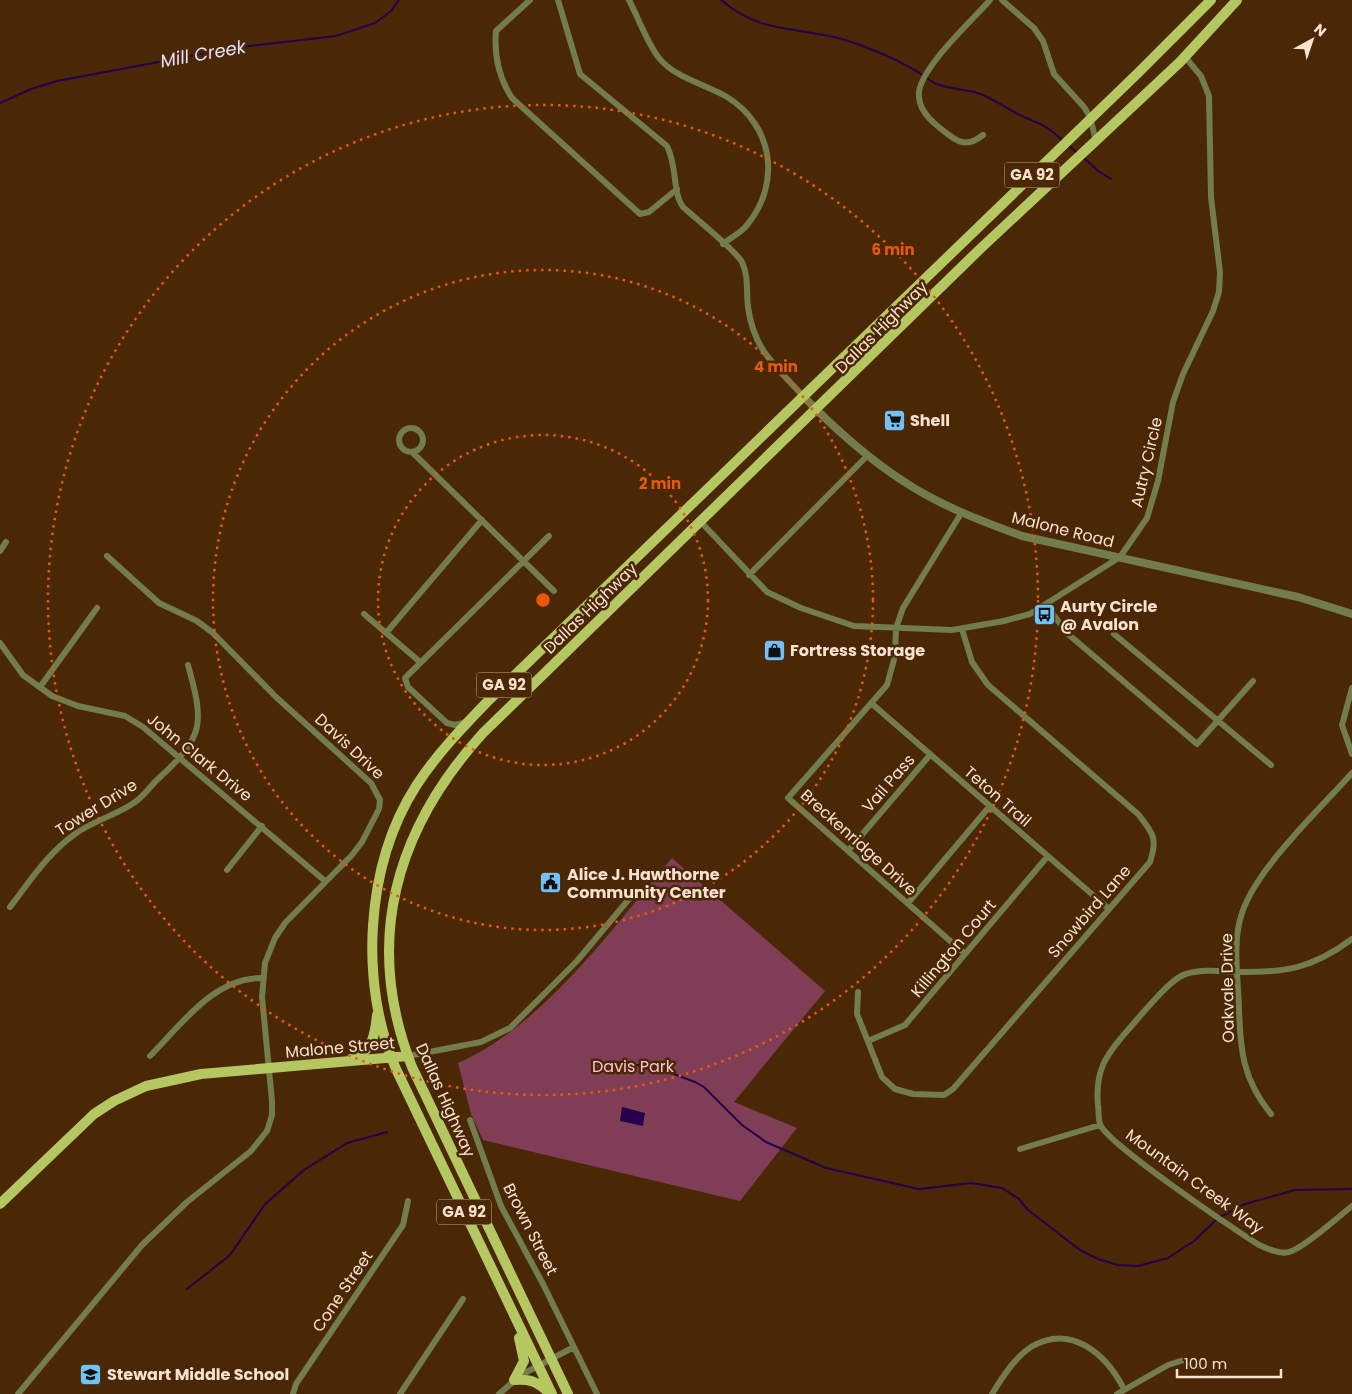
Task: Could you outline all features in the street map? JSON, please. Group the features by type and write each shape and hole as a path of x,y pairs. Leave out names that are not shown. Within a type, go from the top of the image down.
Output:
{"main road":[{"name":"Dallas Highway","path":"551,1394 391,1057 378,1007 373,926 374,902 395,828 415,788 468,721 1090,117 1138,73 1211,0"},
{"name":"Dallas Highway","path":"568,1394 408,1056 393,995 390,934 399,876 421,819 451,771 483,733 817,410 979,250 1185,57 1237,0"},
{"path":"343,1061 357,1056 371,1044 378,1007"},
{"name":"Malone Street","path":"269,1068 408,1056"},
{"path":"0,1204 94,1114 134,1091 180,1077 269,1068"},
{"path":"512,1311 524,1356 523,1367 514,1380 537,1382 551,1394"}],"street":[{"path":"530,0 496,31 499,68 504,86 512,98 640,214 649,212 677,189"},
{"path":"558,0 580,74 667,146 674,159 677,199 683,207 740,260 746,272 748,306 756,342 803,396"},
{"path":"630,0 658,57 671,69 728,98 741,108 755,123 764,140 768,156 769,182 746,226 723,244"},
{"path":"983,135 972,143 962,143 952,137 924,112 918,98 920,84 932,65 990,0"},
{"path":"1002,0 1034,28 1043,41 1059,82 1084,107 1090,117 1096,141"},
{"name":"Autry Circle","path":"701,522 767,592 838,622 854,626 952,630 1030,614 1120,557 1147,518 1158,481 1173,402 1183,374 1213,311 1219,292 1220,272 1210,197 1209,96 1201,76 1185,57"},
{"name":"Malone Road","path":"803,396 867,456 904,482 962,512 1022,536 1298,597 1352,614"},
{"path":"412,452 554,591"},
{"path":"749,575 867,456"},
{"name":"Breckenridge Drive","path":"962,512 903,608 896,628 895,656 887,685 788,798 965,954"},
{"path":"386,633 482,520"},
{"path":"468,721 455,725 447,723 408,688 404,682 420,662 548,536"},
{"path":"0,551 6,542"},
{"name":"Davis Drive","path":"107,556 159,603 197,621 213,633 276,696 377,790 380,800 379,809 362,842 352,855 294,912 277,934 268,955 262,978 269,1068"},
{"path":"1046,605 1068,634 1197,744 1253,681"},
{"path":"40,687 97,608"},
{"path":"364,614 420,662"},
{"name":"Snowbird Lane","path":"858,992 858,1014 882,1077 895,1089 913,1094 944,1095 953,1089 1150,862 1154,848 1153,833 1138,814 988,685 972,662 962,629"},
{"path":"1114,634 1271,765"},
{"name":"John Clark Drive","path":"0,643 23,674 52,696 78,706 125,716 142,727 325,880"},
{"name":"Tower Drive","path":"10,907 53,851 91,823 132,805 145,795 155,782 181,758 198,728 200,712 188,665"},
{"path":"1352,688 1342,725 1352,754"},
{"name":"Teton Trail","path":"871,703 1047,858 1109,909"},
{"path":"447,723 450,736 448,744"},
{"name":"Vail Pass","path":"848,851 930,755"},
{"name":"Oakvale Drive","path":"1271,1114 1261,1102 1249,1080 1242,1054 1237,934 1242,913 1256,884 1352,774"},
{"path":"908,903 990,807"},
{"path":"227,870 262,826"},
{"name":"Killington Court","path":"868,1041 905,1025 1047,858"},
{"name":"Malone Street","path":"408,1056 480,1042 510,1028 576,961 629,899"},
{"path":"1020,1149 1100,1125 1096,1089 1100,1068 1112,1048 1161,994 1185,974 1288,970 1314,962 1352,939"},
{"path":"150,1056 221,988 242,980 262,978"},
{"name":"Malone Street","path":"18,1394 142,1245 187,1202 260,1141 267,1131 272,1115 269,1068"},
{"name":"Brown Street","path":"470,1120 501,1206 597,1394"},
{"name":"Mountain Creek Way","path":"1100,1125 1141,1162 1258,1245 1273,1251 1288,1253 1301,1246 1352,1206"},
{"name":"Cone Street","path":"293,1394 296,1384 402,1225 408,1201"},
{"path":"400,1394 463,1299"},
{"path":"992,1394 1010,1368 1028,1350 1048,1341 1062,1340 1076,1341 1088,1346 1100,1355 1117,1376 1124,1389"},
{"path":"499,1394 514,1380 574,1347"},
{"path":"1117,1394 1168,1365 1187,1359"}],"green space":[{"name":"Davis Park","path":"672,858 825,991 734,1102 797,1128 740,1201 483,1140 471,1114 458,1063 489,1046 519,1025 548,1000 601,944"}],"shaded area":[{"path":"622,1107 645,1113 643,1126 620,1121"}],"waterway":[{"name":"Mill Creek","path":"0,103 31,89 57,81 233,48 336,36 375,23 391,11 399,0"},
{"path":"721,0 736,11 766,24 845,40 870,49 895,60 937,84 972,92 991,99 1021,116 1044,126 1062,140"},
{"path":"1068,145 1077,153"},
{"path":"1083,157 1098,171 1111,179"},
{"path":"615,1062 658,1068 695,1082 704,1087 742,1125 766,1142 826,1168 919,1189 971,1183 1002,1188 1019,1199 1028,1210 1080,1250 1098,1259 1118,1265 1138,1266 1168,1258 1194,1241 1218,1218 1245,1204 1295,1190 1352,1189"},
{"path":"187,1289 230,1255 265,1204 304,1170 347,1143 387,1132"}],"place":[{"name":"Shell","path":"894,420"},
{"name":"Aurty Circle @ Avalon","path":"1044,615"},
{"name":"Fortress Storage","path":"774,650"},
{"name":"Alice J. Hawthorne Community Center","path":"551,883"},
{"name":"Stewart Middle School","path":"91,1374"}]}
